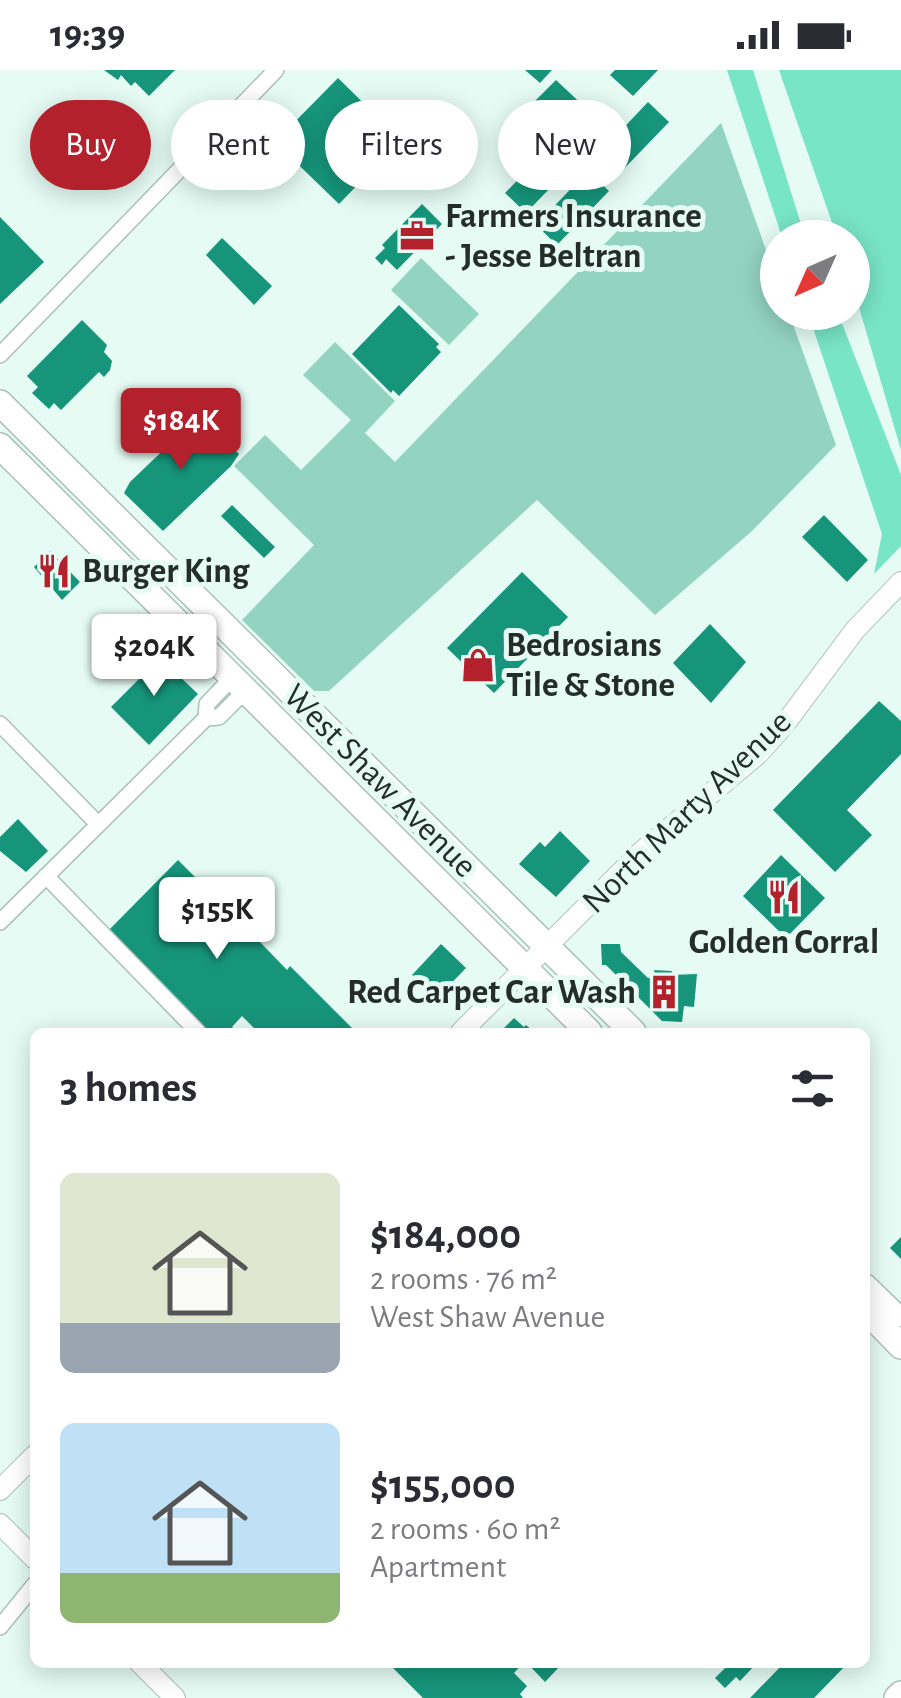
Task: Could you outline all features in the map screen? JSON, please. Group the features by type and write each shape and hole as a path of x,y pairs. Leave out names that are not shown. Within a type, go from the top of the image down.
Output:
{"main road":[{"name":"West Shaw Avenue","path":"0,403 629,1028"},
{"name":"West Shaw Avenue","path":"0,446 585,1028"},
{"path":"239,684 249,677 300,722 322,724"},
{"path":"870,1269 901,1299"},
{"path":"870,1292 901,1322"},
{"path":"870,1314 901,1346"}],"street":[{"path":"0,355 276,70"},
{"name":"North Marty Avenue","path":"465,1028 640,854 758,754 848,638 901,582"},
{"path":"0,922 206,718 207,704 239,684"},
{"path":"0,724 98,824"},
{"path":"46,876 194,1028"},
{"path":"0,1490 30,1459"},
{"path":"0,1524 30,1554"},
{"path":"0,1627 30,1590"},
{"path":"145,1668 175,1698"}],"shaded area":[{"path":"727,70 753,70 800,220 776,220"},
{"path":"779,70 901,70 901,450 866,330 870,330 870,220 831,220"},
{"path":"721,123 760,233 760,330 795,330 836,445 752,531 655,615 537,500 329,691 314,691 242,620 314,545 234,466 265,435 301,470 351,420 303,375 335,342 395,401 365,433 395,462"},
{"path":"421,258 479,314 449,345 391,290"},
{"path":"814,330 845,330 901,475 901,546 874,574 882,534"}],"building":[{"path":"104,70 175,70 149,96 135,82 131,86 121,75 118,80"},
{"path":"525,70 552,70 540,83"},
{"path":"615,70 658,70 633,96 610,75"},
{"path":"338,78 360,100 325,100 325,190 353,190 339,204 305,171 305,112"},
{"path":"556,80 577,100 536,100"},
{"path":"648,102 669,122 631,161 631,120"},
{"path":"508,190 548,190 526,213 505,193"},
{"path":"570,190 609,191 557,245 536,225"},
{"path":"422,204 442,224 397,270 386,259 382,265 375,258 385,248 382,245"},
{"path":"0,217 44,262 0,304"},
{"path":"222,238 272,286 254,305 206,255"},
{"path":"399,305 439,344 436,347 441,352 399,396 393,390 391,393 352,354"},
{"path":"82,320 107,345 104,352 112,361 110,370 104,377 99,372 61,410 54,403 49,409 32,393 38,387 27,376"},
{"path":"200,415 239,454 163,531 124,493 130,482"},
{"path":"232,505 275,547 264,558 221,516"},
{"path":"824,515 868,560 847,582 802,537"},
{"name":"Burger King","path":"50,551 80,582 62,600 34,567"},
{"path":"522,572 568,617 494,693 447,648"},
{"path":"710,624 746,662 711,703 673,663"},
{"path":"155,653 198,694 149,745 111,707 142,676 135,669"},
{"path":"879,701 901,721 901,754 847,810 872,835 835,872 773,810"},
{"path":"18,819 48,851 26,872 0,851 0,837"},
{"path":"560,831 590,861 556,897 519,864 540,842 545,847"},
{"name":"Golden Corral","path":"781,855 825,898 786,938 743,896"},
{"path":"178,860 215,897 220,892 262,935 258,940 287,970 290,966 352,1028 254,1028 242,1016 233,1028 201,1028 106,933"},
{"path":"441,944 466,968 436,999 412,975"},
{"name":"Red Carpet Car Wash","path":"601,944 620,944 621,952 648,978 656,978 654,970 672,971 671,975 697,974 694,1007 684,1006 682,1022 662,1021 602,965"},
{"path":"514,1018 529,1028 504,1028"},
{"path":"901,1237 901,1259 890,1248"},
{"path":"393,1668 519,1668 514,1673 527,1686 520,1694 523,1698 423,1698"},
{"path":"532,1668 558,1668 545,1682"},
{"path":"725,1668 752,1668 740,1681 736,1677 725,1688 715,1678"},
{"path":"779,1668 843,1668 814,1698 750,1698"}],"place":[{"name":"Farmers Insurance - Jesse Beltran","path":"417,236"},
{"name":"Burger King","path":"54,571"},
{"name":"Bedrosians Tile & Stone","path":"478,665"},
{"name":"Golden Corral","path":"784,897"},
{"name":"Red Carpet Car Wash","path":"664,992"}]}
